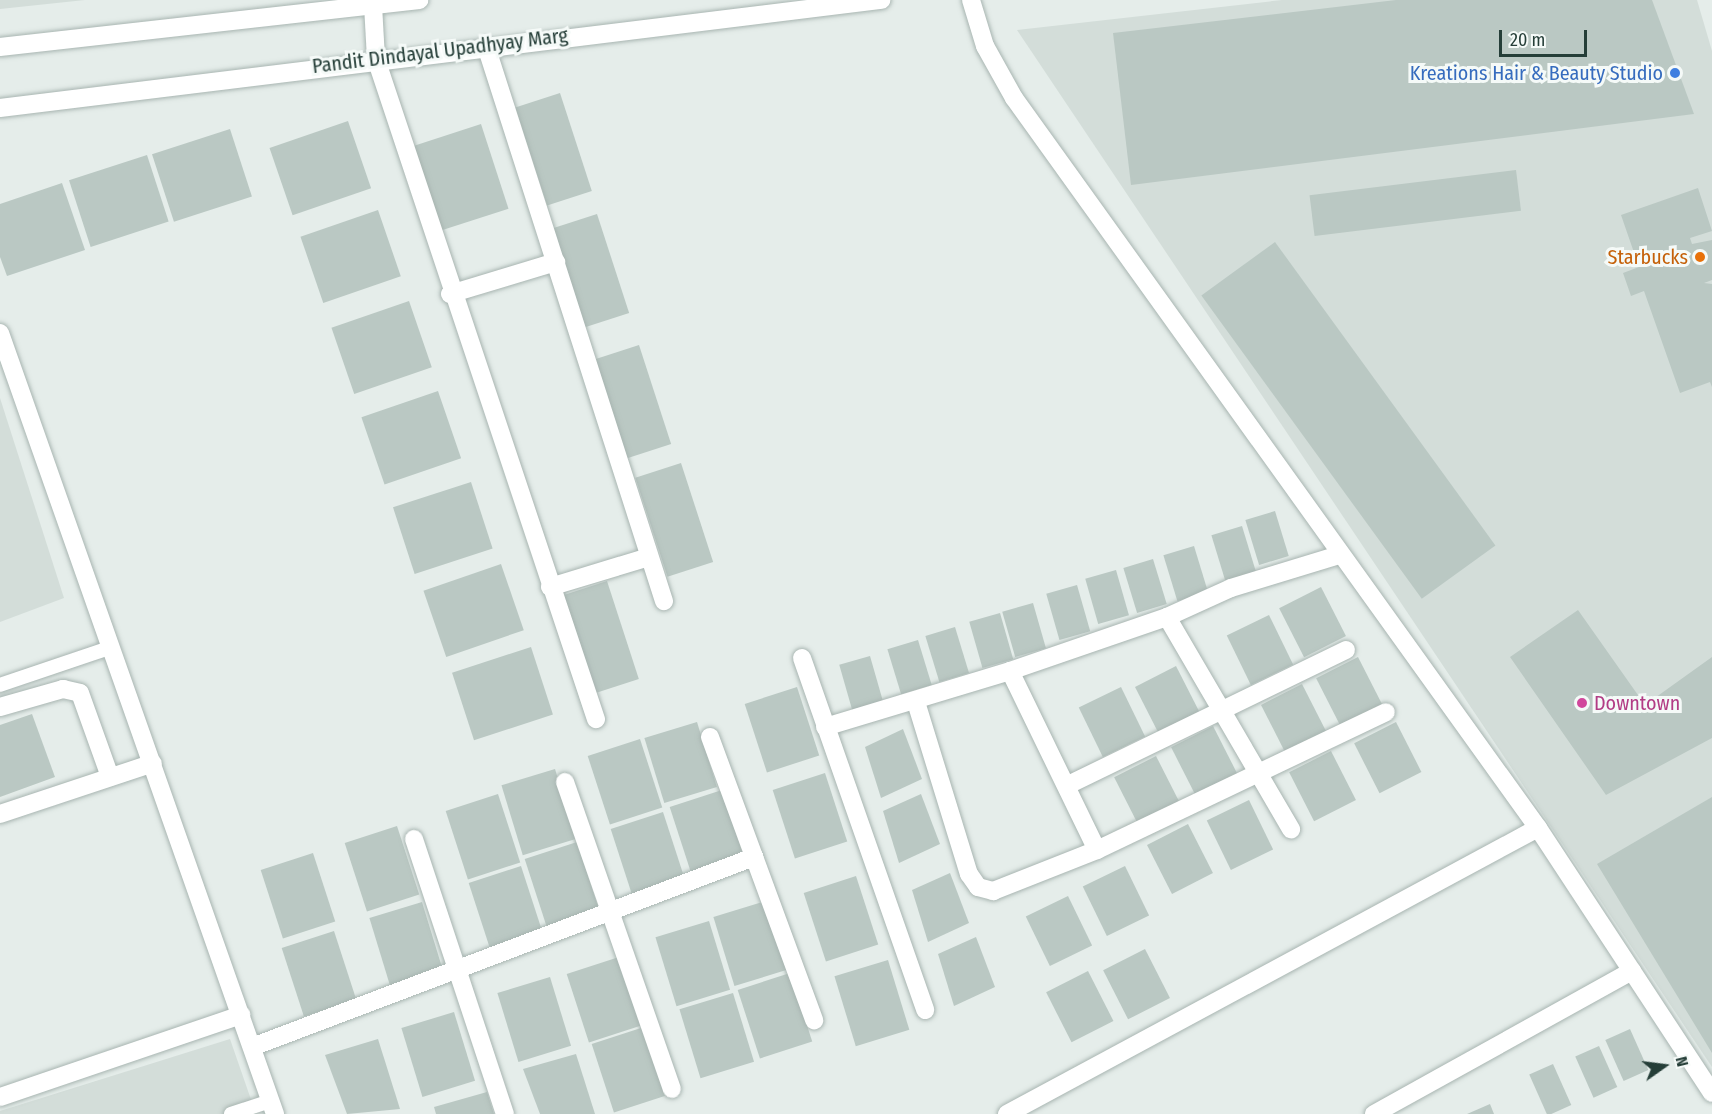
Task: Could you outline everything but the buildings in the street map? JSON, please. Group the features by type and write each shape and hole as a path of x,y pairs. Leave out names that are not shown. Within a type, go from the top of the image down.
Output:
{"street":[{"path":"0,48 419,0"},
{"name":"Pandit Dindayal Upadhyay Marg","path":"0,108 376,59 881,0"},
{"path":"971,0 985,45 1014,98 1339,555 1538,828 1712,1093"},
{"path":"373,5 376,59 450,294 596,719"},
{"path":"486,46 664,601"},
{"path":"450,294 556,262"},
{"path":"0,333 272,1107"},
{"path":"825,727 916,702 1010,671 1167,618 1231,588 1339,555"},
{"path":"550,587 649,557"},
{"path":"1167,618 1226,711 1291,829"},
{"path":"1068,785 1226,711 1346,650"},
{"path":"802,658 925,1010"},
{"path":"1010,671 1068,785 1097,850"},
{"path":"0,707 63,689 80,693 110,777"},
{"path":"916,702 960,853 978,887 993,891 1097,850 1386,712"},
{"path":"710,736 814,1020"},
{"path":"0,814 153,763"},
{"path":"565,782 608,913 672,1089"},
{"path":"1007,1114 1538,828"},
{"path":"414,839 505,1114"},
{"path":"252,1047 754,857"},
{"path":"1374,1114 1632,971"},
{"path":"0,1096 241,1015"}],"lane":[{"path":"0,685 112,647"},
{"path":"231,1114 272,1107"}],"shaded area":[{"path":"0,0 85,0 0,9"},
{"path":"1282,0 1697,0 1712,51 1712,1067 1017,30"},
{"path":"0,398 64,598 0,622"},
{"path":"230,1039 256,1114 0,1114 0,1111"}],"place":[{"name":"Kreations Hair & Beauty Studio","path":"1675,73"},
{"name":"Starbucks","path":"1700,257"},
{"name":"Downtown","path":"1582,703"}]}
